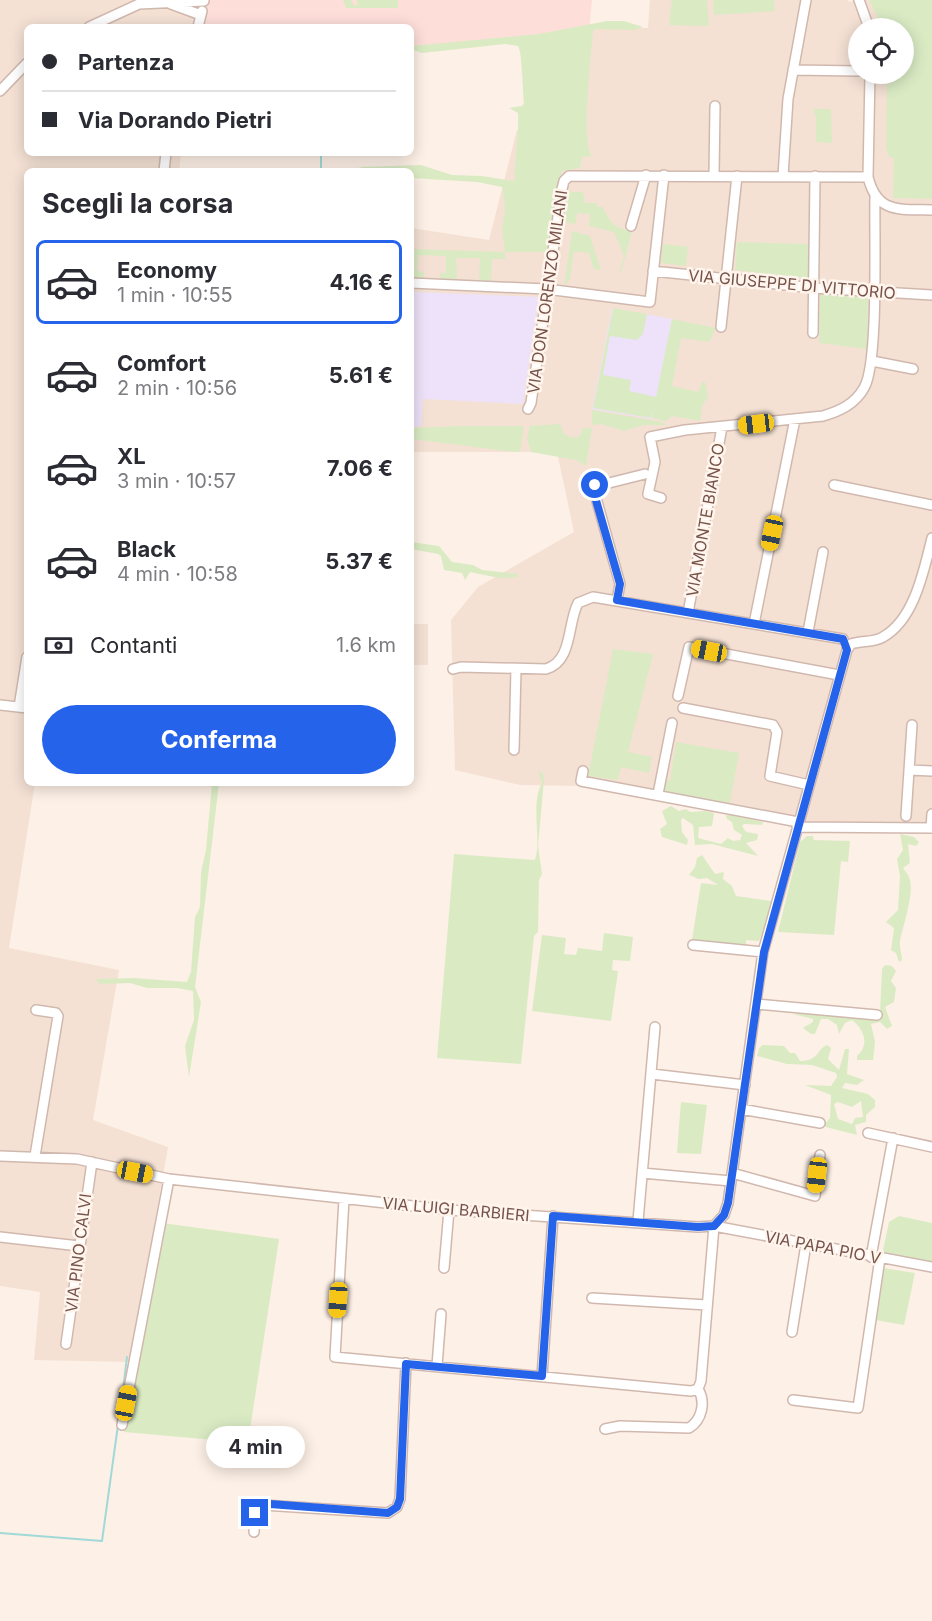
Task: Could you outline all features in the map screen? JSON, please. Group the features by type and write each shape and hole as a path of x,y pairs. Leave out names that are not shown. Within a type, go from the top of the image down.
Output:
{"street":[{"path":"783,176 788,99 806,0"},
{"path":"854,0 864,10"},
{"path":"859,0 866,18"},
{"path":"96,24 139,4 205,1 199,24"},
{"path":"166,2 201,15"},
{"path":"1,89 24,66"},
{"path":"793,70 848,71"},
{"path":"661,498 648,494 655,462 650,437 685,430 834,413 853,402 867,381 872,361 875,197 868,177 870,84"},
{"path":"714,176 715,106"},
{"path":"632,226 646,175 868,177"},
{"name":"VIA DON LORENZO MILANI","path":"528,409 531,403 546,289 564,181 569,176 646,175"},
{"path":"414,284 546,289 650,302 664,175"},
{"path":"721,327 737,176"},
{"path":"813,333 815,176"},
{"path":"875,197 887,207 894,209 932,210"},
{"name":"VIA GIUSEPPE DI VITTORIO","path":"653,271 814,288 932,295"},
{"path":"872,361 913,369"},
{"path":"754,624 795,419"},
{"name":"VIA MONTE BIANCO","path":"688,613 722,427"},
{"path":"617,600 620,584 593,487 645,474"},
{"path":"834,485 932,505"},
{"path":"808,632 823,552"},
{"path":"453,669 461,667 546,669 555,666 564,656 574,609 581,600 592,597 857,642 881,639 893,630 921,579 931,555"},
{"path":"843,639 847,650"},
{"path":"698,1389 701,1381 714,1226 724,1215 732,1177 764,952 839,675 847,650 857,642"},
{"path":"678,696 689,647 839,675"},
{"path":"514,750 516,669"},
{"path":"0,705 23,708"},
{"path":"683,708 773,725 777,732 770,776 809,785"},
{"path":"658,794 672,723"},
{"path":"906,816 912,725"},
{"path":"909,770 932,771"},
{"path":"583,771 581,781 658,794 798,824 932,828 932,814"},
{"path":"693,945 764,952"},
{"path":"756,1004 877,1015"},
{"path":"35,1156 58,1016 56,1013 36,1010"},
{"path":"638,1221 655,1028"},
{"path":"652,1074 746,1085"},
{"path":"741,1109 820,1123"},
{"path":"868,1133 932,1147"},
{"path":"793,1400 858,1408 875,1257 893,1138"},
{"path":"642,1173 732,1177 815,1196 820,1155"},
{"name":"VIA LUIGI BARBIERI","path":"0,1156 35,1156 92,1162 169,1179 449,1210 638,1221 698,1227 714,1226"},
{"name":"VIA PINO CALVI","path":"66,1344 92,1162"},
{"path":"122,1425 169,1179"},
{"path":"344,1199 335,1357 691,1391 698,1389"},
{"path":"444,1268 449,1210"},
{"path":"542,1376 553,1216"},
{"name":"VIA PAPA PIO V","path":"714,1226 932,1267"},
{"path":"0,1237 79,1246"},
{"path":"792,1332 806,1244"},
{"path":"592,1298 707,1305"},
{"path":"437,1366 441,1314"},
{"path":"254,1533 255,1513 263,1505 388,1513 397,1507 400,1499 406,1364"},
{"path":"605,1429 620,1426 689,1428 697,1423 701,1415 702,1396 698,1389"}],"shaded area":[{"path":"0,0 218,0 212,24 24,24 24,156 181,156 179,168 24,168 24,786 35,786 9,948 119,970 93,1120 168,1147 130,1362 34,1360 40,1292 0,1286"},
{"path":"210,0 592,0 589,31 582,36 414,49 414,24 204,24"},
{"path":"650,0 847,0 850,2 854,0 932,0 932,825 803,825 637,793 583,786 520,785 455,770 451,620 478,587 574,532 557,452 414,452 414,228 489,240 517,130 576,137 585,27 648,28"},
{"path":"414,292 539,297 523,404 423,399 421,426 414,427"},
{"path":"612,308 672,319 652,419 592,409"},
{"path":"414,624 428,624 428,665 414,665"}],"green space":[{"path":"343,0 351,0 355,6 358,4 356,0 398,0 398,8 346,8"},
{"path":"672,0 707,0 709,26 669,25"},
{"path":"713,0 774,0 775,11 714,15"},
{"path":"869,0 932,0 932,199 893,198 894,158 889,157 886,148 887,84 914,84 914,18 878,18"},
{"path":"607,21 624,21 643,27 634,30 595,29 593,32 587,117 587,135 592,156 582,157 580,168 562,171 555,198 548,252 505,252 502,231 505,210 502,187 477,182 414,178 414,168 358,167 421,165 452,175 482,176 514,181 518,113 509,108 522,106 524,103 518,46 505,44 422,53 414,50 414,46 539,34"},
{"path":"813,109 831,109 832,143 816,142 816,118"},
{"path":"570,189 572,192 583,192 585,203 597,203 597,207 603,207 610,220 619,228 629,230 634,224 621,273 624,256 614,232 589,226 590,214 577,213 576,224 564,222"},
{"path":"572,231 590,236 601,270 594,269 589,253 574,251 570,279 564,286"},
{"path":"737,242 808,244 808,278 735,270"},
{"path":"663,244 688,247 686,266 661,263"},
{"path":"414,249 505,252 505,259 492,259 491,281 479,281 480,258 456,258 457,280 440,279 440,273 446,273 446,256 418,255 417,271 424,272 424,279 414,278"},
{"path":"820,294 868,297 867,349 819,343"},
{"path":"613,308 647,314 643,334 637,340 610,336 603,375 631,380 629,391 656,397 672,319 716,328 709,342 681,338 672,386 698,392 702,382 705,382 708,397 702,406 700,421 672,416 666,421 652,418 653,411 651,418 593,408"},
{"path":"592,410 662,422 667,425 644,425 624,431 601,424 592,425"},
{"path":"560,424 564,434 573,438 580,436 583,428 592,428 586,466 576,460 531,452 527,438 530,426"},
{"path":"524,426 520,452 414,439 414,428"},
{"path":"414,542 439,546 452,562 473,565 482,570 518,574 518,577 499,578 470,572 465,580 462,573 444,570 441,556 414,550"},
{"path":"613,649 653,654 628,752 652,757 649,773 621,767 618,780 588,776"},
{"path":"676,742 739,753 730,803 663,792 665,780 670,781"},
{"path":"538,771 543,773 544,780 538,846 542,874 539,880 538,932 534,936 521,1064 437,1058 454,854 535,860 537,852 536,811 542,783"},
{"path":"212,786 219,786 195,987 201,1002 189,1077 185,1046 194,1020 193,991 177,988 147,988 130,983 100,984 95,979 134,978 187,982 191,972 195,917 200,907 201,872 206,850"},
{"path":"671,806 679,811 686,809 690,812 714,813 712,826 699,827 698,838 721,844 728,838 733,841 740,840 742,835 734,830 732,822 727,819 726,816 729,814 763,822 762,825 744,824 742,826 746,832 758,834 757,840 746,843 758,856 712,844 695,845 693,825 683,818 681,820 682,832 688,840 687,845 662,837 660,829 667,824 662,811"},
{"path":"900,834 914,837 919,842 916,846 908,844 910,863 903,868 909,878 911,893 900,941 902,960 899,962 896,953 891,950 894,928 886,922 898,910 900,876 897,859 903,850"},
{"path":"807,836 813,836 814,840 850,841 848,862 841,861 834,935 778,932 800,842"},
{"path":"702,855 715,874 724,872 723,879 732,886 736,896 771,901 772,910 759,941 746,940 746,948 692,940 701,883 718,885 707,878 699,879 689,875 695,867 697,858"},
{"path":"604,933 633,937 630,961 613,960 612,970 618,971 611,1021 532,1011 542,935 566,938 564,954 576,955 578,948 602,951"},
{"path":"885,965 892,966 896,971 891,981 896,988 894,1002 885,1007 892,1026 887,1029 880,1022 871,1024 875,1042 873,1060 857,1060 863,1047 864,1037 860,1028 852,1020 845,1023 839,1034 837,1025 828,1019 821,1019 815,1034 811,1034 803,1028 813,1022 813,1019 793,1014 820,1013 838,1017 880,1013 882,969"},
{"path":"763,1045 784,1046 790,1053 795,1053 800,1061 806,1061 827,1045 831,1048 828,1059 839,1070 845,1049 849,1049 847,1074 864,1080 857,1085 845,1083 842,1088 868,1094 875,1100 875,1107 866,1115 866,1122 855,1125 857,1135 818,1125 826,1123 830,1118 831,1095 805,1085 831,1086 837,1077 836,1073 812,1065 787,1064 757,1056 759,1048","holes":["861,1101 863,1117 855,1118 852,1124 838,1119 834,1104 838,1102 852,1107"]},
{"path":"681,1102 707,1105 701,1154 677,1153"},
{"path":"899,1216 932,1223 932,1262 885,1254 883,1250 889,1222"},
{"path":"162,1223 279,1239 248,1443 124,1432"},
{"path":"883,1268 915,1273 904,1325 875,1320"}],"waterway":[{"path":"321,156 321,168"},
{"path":"120,1414 127,1357"},
{"path":"0,1533 102,1541 118,1425"}],"route":[{"path":"255,1513 263,1505 270,1504 388,1513 397,1507 400,1499 406,1364 542,1376 553,1216 698,1227 714,1226 724,1215 728,1203 764,952 847,650 843,639 617,600 620,584 593,490 595,485"}]}
